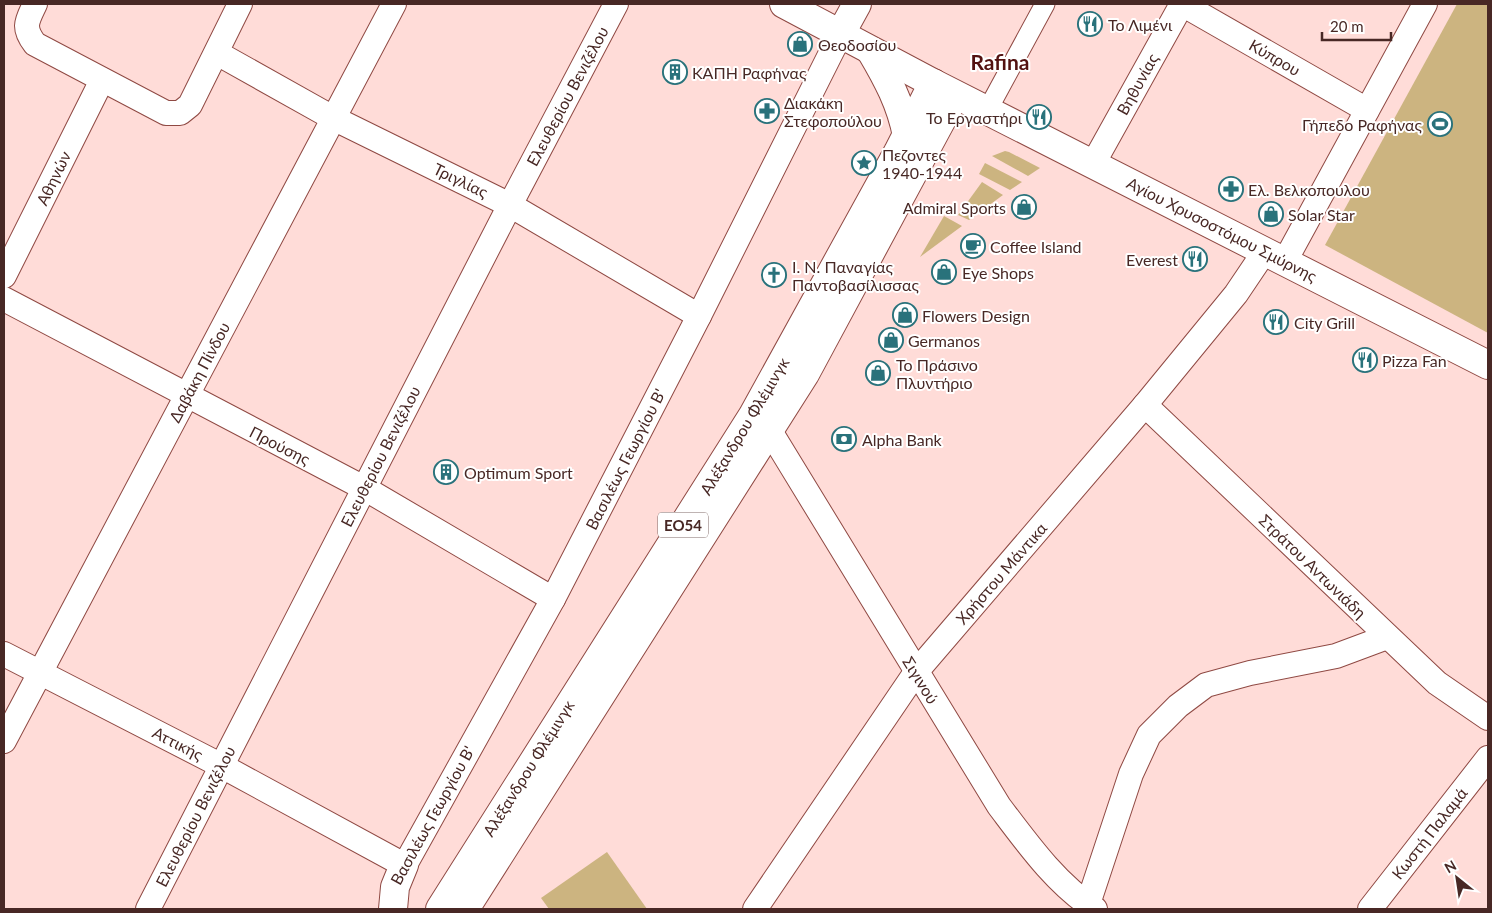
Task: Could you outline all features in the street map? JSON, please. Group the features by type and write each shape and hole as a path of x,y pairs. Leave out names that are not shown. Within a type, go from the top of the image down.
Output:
{"main road":[{"name":"Αγίου Χρυσοστόμου Σμύρνης","path":"784,4 987,111 1488,364"},
{"name":"Βασιλέως Γεωργίου Β'","path":"840,35 858,4"},
{"path":"871,51 890,82 903,115 907,136"},
{"name":"Αλέξανδρου Φλέμινγκ","path":"440,909 753,415 907,136 944,89"},
{"name":"Αλέξανδρου Φλέμινγκ","path":"464,909 805,374 944,89"},
{"path":"393,909 396,887 404,865"}],"street":[{"path":"35,4 27,20 27,34 35,44 166,113 180,112 190,105 240,4"},
{"name":"Δαβάκη Πίνδου","path":"4,741 394,4"},
{"name":"Ελευθερίου Βενιζέλου","path":"148,909 220,765 510,204 616,4"},
{"path":"987,111 1045,4"},
{"name":"Κύπρου","path":"1182,4 1367,110"},
{"name":"Βηθυνίας","path":"1093,164 1182,4"},
{"name":"Χρήστου Μάντικα","path":"755,909 916,672 1145,405 1236,294 1275,256 1367,110 1425,4"},
{"name":"Βασιλέως Γεωργίου Β'","path":"382,909 404,865 553,598 700,316 840,35"},
{"name":"Τριγλίας","path":"217,53 333,118 510,204 700,316"},
{"name":"Αθηνών","path":"4,276 102,80"},
{"name":"Προύσης","path":"4,299 364,488 553,598"},
{"name":"Στράτου Αντωνιάδη","path":"1145,405 1437,683 1488,718"},
{"name":"Σιγινού","path":"770,431 999,806 1058,879 1090,908"},
{"path":"1090,908 1131,774 1149,736 1178,706 1206,685 1250,673 1336,656 1387,637"},
{"name":"Αττικής","path":"4,654 220,765 404,865"},
{"name":"Κωστή Παλαμά","path":"1370,909 1488,758"}],"shaded area":[{"name":"Γήπεδο Ραφήνας","path":"1457,4 1488,4 1488,333 1325,245"},
{"path":"1005,151 1040,168 1028,176 992,156"},
{"path":"985,163 1022,182 1010,190 979,174"},
{"path":"982,182 1003,195 969,220 958,215"},
{"path":"944,216 962,226 920,257"},
{"path":"607,852 647,909 549,909 541,898"}],"place":[{"name":"Το Λιμένι","path":"1090,24"},
{"name":"Θεοδοσίου","path":"800,44"},
{"name":"ΚΑΠΗ Ραφήνας","path":"675,72"},
{"name":"Διακάκη Στεφοπούλου","path":"767,111"},
{"name":"Το Εργαστήρι","path":"1039,117"},
{"name":"Γήπεδο Ραφήνας","path":"1440,124"},
{"name":"Πεζοντες 1940-1944","path":"864,163"},
{"name":"Ελ. Βελκοπουλου","path":"1231,189"},
{"name":"Admiral Sports","path":"1024,207"},
{"name":"Solar Star","path":"1271,214"},
{"name":"Coffee Island","path":"973,246"},
{"name":"Everest","path":"1195,259"},
{"name":"Eye Shops","path":"944,272"},
{"name":"Ι. Ν. Παναγίας Παντοβασίλισσας","path":"774,275"},
{"name":"Flowers Design","path":"905,315"},
{"name":"City Grill","path":"1276,322"},
{"name":"Germanos","path":"891,340"},
{"name":"Pizza Fan","path":"1365,360"},
{"name":"Το Πράσινο Πλυντήριο","path":"878,373"},
{"name":"Alpha Bank","path":"844,439"},
{"name":"Optimum Sport","path":"446,472"}],"district":[{"name":"Rafina","path":"1000,61"}]}
